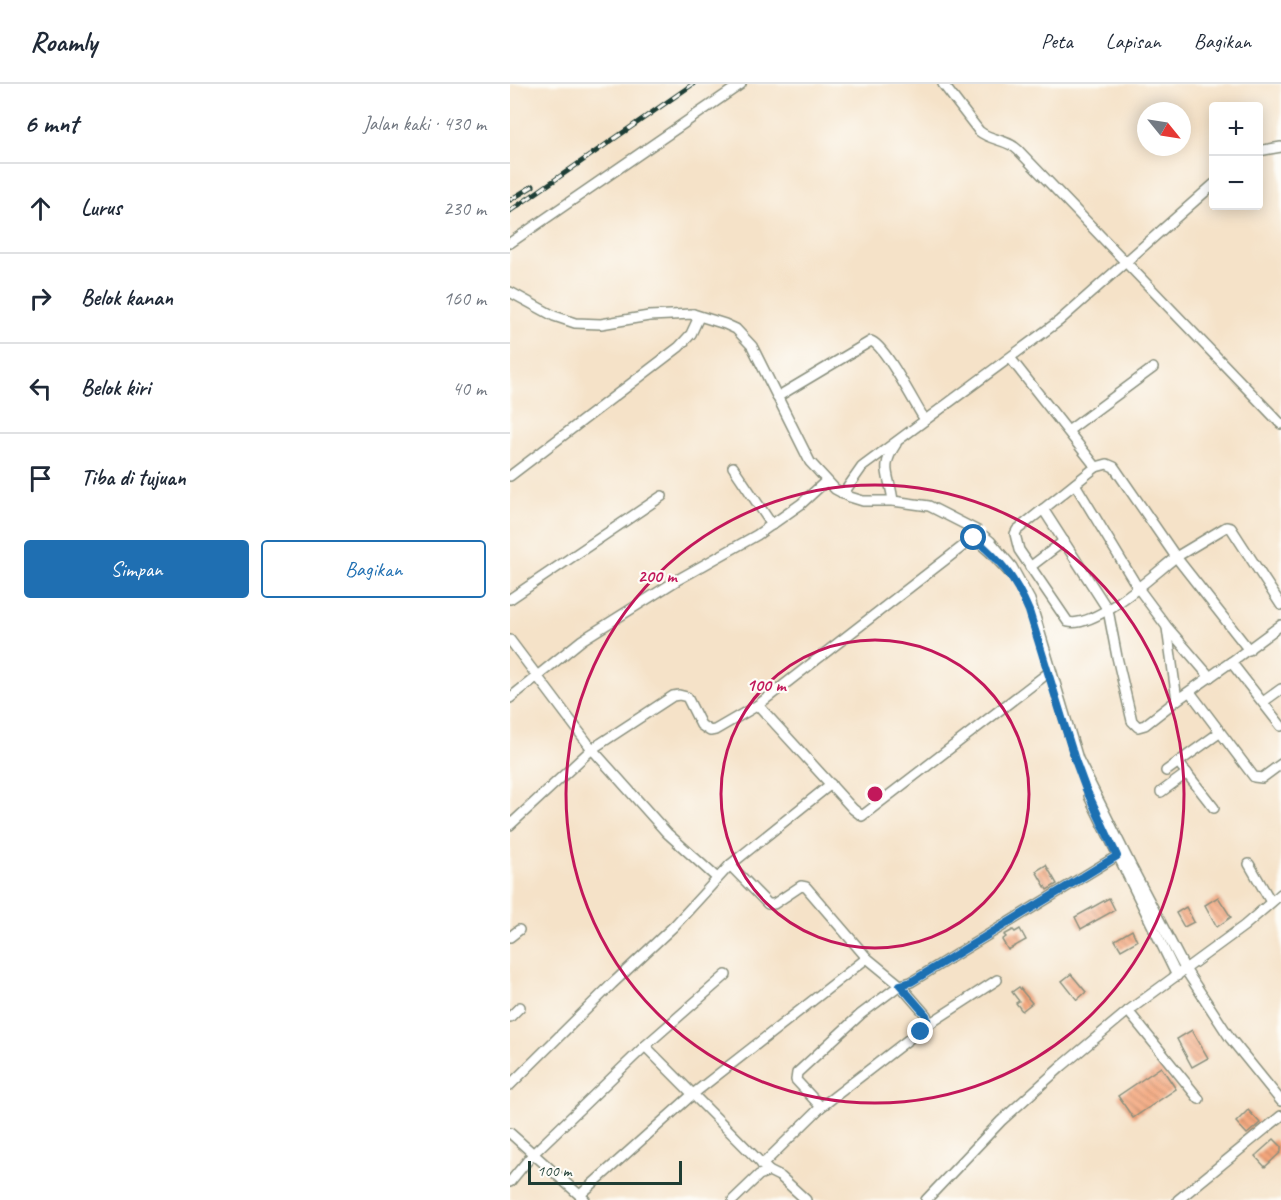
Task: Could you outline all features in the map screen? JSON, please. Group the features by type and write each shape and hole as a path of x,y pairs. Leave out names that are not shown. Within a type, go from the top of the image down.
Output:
{"street":[{"path":"510,243 741,84"},
{"path":"943,84 979,131 986,136 1014,146 1281,424"},
{"path":"1263,150 1281,147"},
{"path":"843,494 862,467 1011,359 1059,321 1209,188"},
{"path":"510,292 554,316 575,323 601,324 649,316 725,324 744,336 752,346 810,462 826,482 843,494 863,501 893,501 929,506 977,534 1003,556 1021,580 1036,618 1078,759 1185,969 1234,1044 1281,1101"},
{"path":"510,476 679,347 695,320"},
{"path":"777,397 871,341 878,346 894,367 925,420"},
{"path":"1011,359 1096,468"},
{"path":"1068,431 1153,368"},
{"path":"893,501 886,466 890,453 898,440"},
{"path":"1249,650 1176,557 1114,467 1107,464 1096,468 1017,530 1015,534 1019,550 1068,622 1081,622 1108,610 1176,557 1227,527 1231,528 1281,605"},
{"path":"733,466 772,525"},
{"path":"510,698 582,640 630,609 758,535 801,504 826,482"},
{"path":"1075,484 1138,588 1167,627 1210,677"},
{"path":"510,598 662,496"},
{"path":"1043,509 1108,610 1134,724 1138,727 1145,725 1281,625"},
{"path":"977,534 1004,566 1021,592 1085,787 1177,976"},
{"path":"510,825 592,749 673,696 679,695 687,698 701,724 710,731 758,705 977,534"},
{"path":"1030,567 1064,541"},
{"path":"1167,627 1177,700"},
{"path":"510,640 592,749 667,833 717,878"},
{"path":"1231,662 1281,726"},
{"path":"758,705 862,816 1048,673"},
{"path":"1263,702 1281,689"},
{"path":"1190,692 1249,773 1257,779 1262,778 1281,764"},
{"path":"1166,771 1219,733"},
{"path":"1178,762 1214,808"},
{"path":"1161,792 1187,773"},
{"path":"510,1085 674,926 730,865 831,784"},
{"path":"821,1107 796,1080 796,1072 861,1014 900,985 911,982 1117,856"},
{"path":"1249,864 1271,902"},
{"path":"730,865 768,904 774,904 801,886 807,887 867,958 900,985 926,1015 928,1020 926,1026"},
{"path":"926,1200 1001,1121 1062,1066 1128,1011 1244,926 1281,894"},
{"path":"510,937 519,930"},
{"path":"510,1133 582,1198 693,1094 867,958"},
{"path":"510,1182 532,1154 645,1047 726,975"},
{"path":"733,1200 766,1168 821,1107 926,1026 997,980"},
{"path":"510,1017 520,1007"},
{"path":"1128,1011 1199,1099"},
{"path":"645,1047 766,1168 781,1177 806,1200"},
{"path":"1273,1090 1281,1084"},
{"path":"1178,1200 1281,1116"}],"building":[{"path":"1046,865 1057,884 1047,890 1036,871"},
{"path":"1218,897 1231,917 1217,927 1205,905"},
{"path":"1109,898 1115,910 1081,929 1075,917"},
{"path":"1186,907 1194,922 1184,927 1176,913"},
{"path":"1020,929 1026,940 1008,950 1002,940 1006,937 1004,935"},
{"path":"1132,930 1137,941 1121,950 1115,940"},
{"path":"1071,974 1086,992 1077,1000 1062,981"},
{"path":"1019,987 1032,1003 1022,1011 1016,1003 1019,1001 1012,992"},
{"path":"1192,1030 1208,1058 1192,1067 1177,1039"},
{"path":"1161,1067 1176,1089 1133,1118 1118,1096"},
{"path":"1248,1110 1260,1123 1247,1134 1236,1122"},
{"path":"1274,1139 1281,1146 1281,1152 1265,1167 1255,1156"}],"railway":[{"path":"510,211 693,84"},
{"path":"510,200 533,186"}],"route":[{"path":"921,1032 928,1020 926,1015 900,985 911,982 1117,856 1075,760 1029,611 1021,592 1004,566 974,538"}]}
